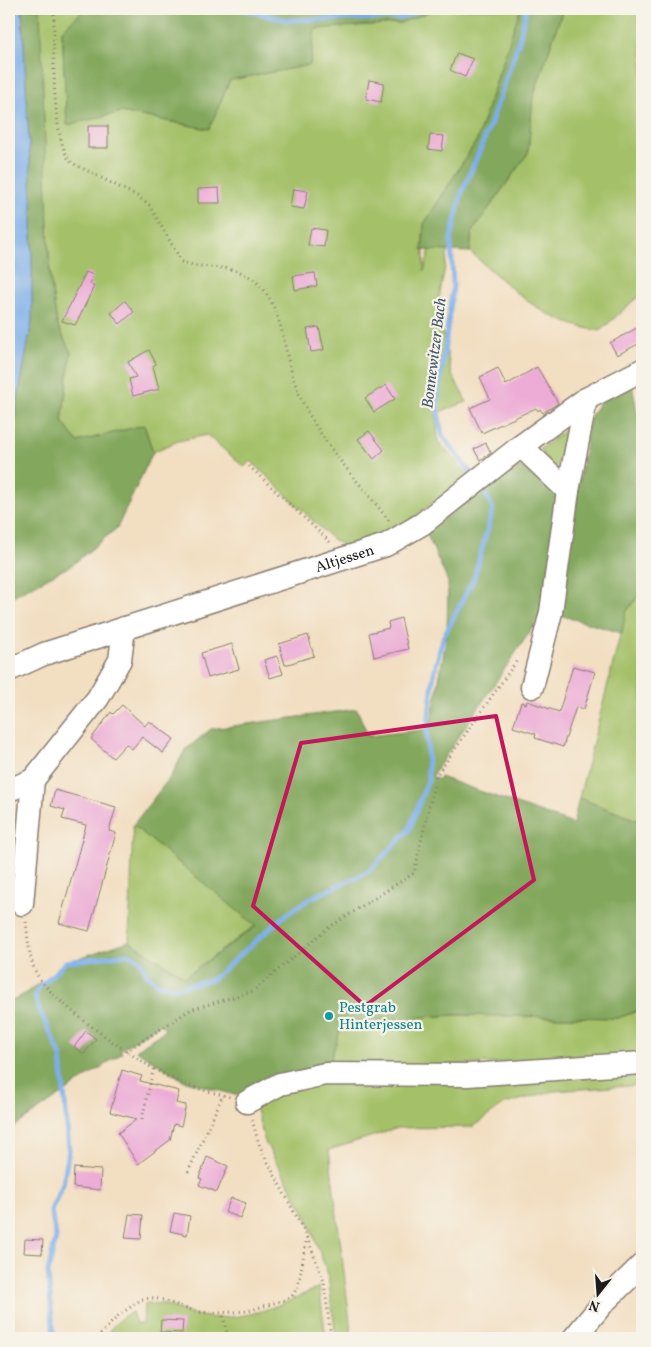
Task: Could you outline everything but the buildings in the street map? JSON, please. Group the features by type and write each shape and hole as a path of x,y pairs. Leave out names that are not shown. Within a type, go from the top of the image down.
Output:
{"street":[{"name":"Altjessen","path":"9,670 44,654 386,545 422,524 520,446 586,399 642,370"},
{"path":"532,687 551,612 568,491 586,399"},
{"path":"520,446 568,491"},
{"path":"9,790 33,780 98,698 120,660 124,628"},
{"path":"22,904 33,780"},
{"path":"246,1102 280,1084 325,1074 468,1075 642,1063"},
{"path":"574,1338 604,1302 642,1265"}],"path":[{"path":"54,9 58,133 65,156 72,163 137,196 149,205 182,262 191,265 228,267 241,272 264,289 282,323 292,373 311,420 400,537"},
{"path":"249,466 347,558"},
{"path":"126,1051 190,1010 253,991 328,928 414,873 436,776 522,653"},
{"path":"22,904 32,958 38,977 53,995 126,1051 181,1083 246,1102 260,1147 307,1237 324,1282 331,1338"},
{"path":"142,1119 154,1067"},
{"path":"188,1172 223,1095"},
{"path":"97,1338 119,1315 142,1299 153,1298 197,1312 216,1313 248,1311 284,1300 292,1296 298,1287 307,1237"},
{"path":"223,1316 228,1338"}],"highlighted area":[{"path":"496,716 534,880 365,1006 253,906 301,743"}],"green space":[{"path":"9,9 85,9 62,30 67,125 121,112 208,129 230,80 310,65 226,33 414,17 436,9 542,9 449,246 437,309 452,375 467,402 436,413 438,441 469,476 393,532 350,550 331,538 251,461 244,467 207,435 178,441 153,452 144,425 77,442 62,421 71,353 57,324 50,277 46,186 35,270 27,385","holes":["519,14 476,169 442,204 424,271 424,224 477,140"]},
{"path":"22,9 40,9 50,277 57,324 71,353 62,421 77,442 144,425 153,452 117,528 72,565 9,598 9,447 32,321 32,202"},
{"path":"85,9 436,9 400,23 315,29 310,65 230,80 209,129 121,112 67,125 62,30"},
{"path":"520,9 563,9 533,97 528,153 472,232 470,252 422,250 424,224 477,140"},
{"path":"563,9 642,9 642,293 600,331 579,327 544,312 514,291 470,252 472,232 528,153 533,97"},
{"path":"632,385 642,436 642,591 626,612 622,633 556,614 591,415 600,402"},
{"path":"577,421 571,452 552,469 540,449"},
{"path":"509,460 563,492 544,611 432,776 438,780 440,777 573,824 579,798 642,822 642,1009 618,1018 455,1015 343,1022 327,1069 245,1098 183,1080 136,1050 165,1030 161,1024 120,1050 122,1053 11,1129 9,1144 9,997 15,1000 76,959 129,941 185,977 256,926 133,825 171,776 185,750 211,729 357,709 368,736 430,729 447,635 448,582 425,530"},
{"path":"642,591 642,822 579,798 626,612"},
{"path":"133,825 256,925 185,977 129,941"},
{"path":"642,1009 642,1058 327,1069 343,1022 455,1015 618,1018"},
{"path":"642,1067 642,1085 553,1091 505,1104 472,1127 398,1128 329,1150 352,1338 336,1338 328,1275 306,1215 265,1142 254,1103 326,1080"},
{"path":"319,1287 326,1338 102,1338 121,1318 132,1312 136,1324 143,1324 144,1305 158,1303 196,1315 228,1317 259,1312"}],"water":[{"path":"9,9 22,9 32,202 32,321 9,447"}],"waterway":[{"name":"Bonnewitzer Bach","path":"241,9 286,20 401,18 423,9"},
{"name":"Bonnewitzer Bach","path":"473,476 442,435 437,406 453,286 451,239 461,195 489,128 519,41 526,9"},
{"name":"Bonnewitzer Bach","path":"54,1338 48,1272 56,1237 51,1210 63,1184 69,1150 61,1056 35,996 39,988 66,962 128,954 140,960 147,975 157,984 176,988 213,979 283,917 311,898 368,872 409,830 428,780 427,733 434,673 443,638 474,578 493,509 481,484"}],"place":[{"name":"Pestgrab Hinterjessen","path":"329,1016"}]}
